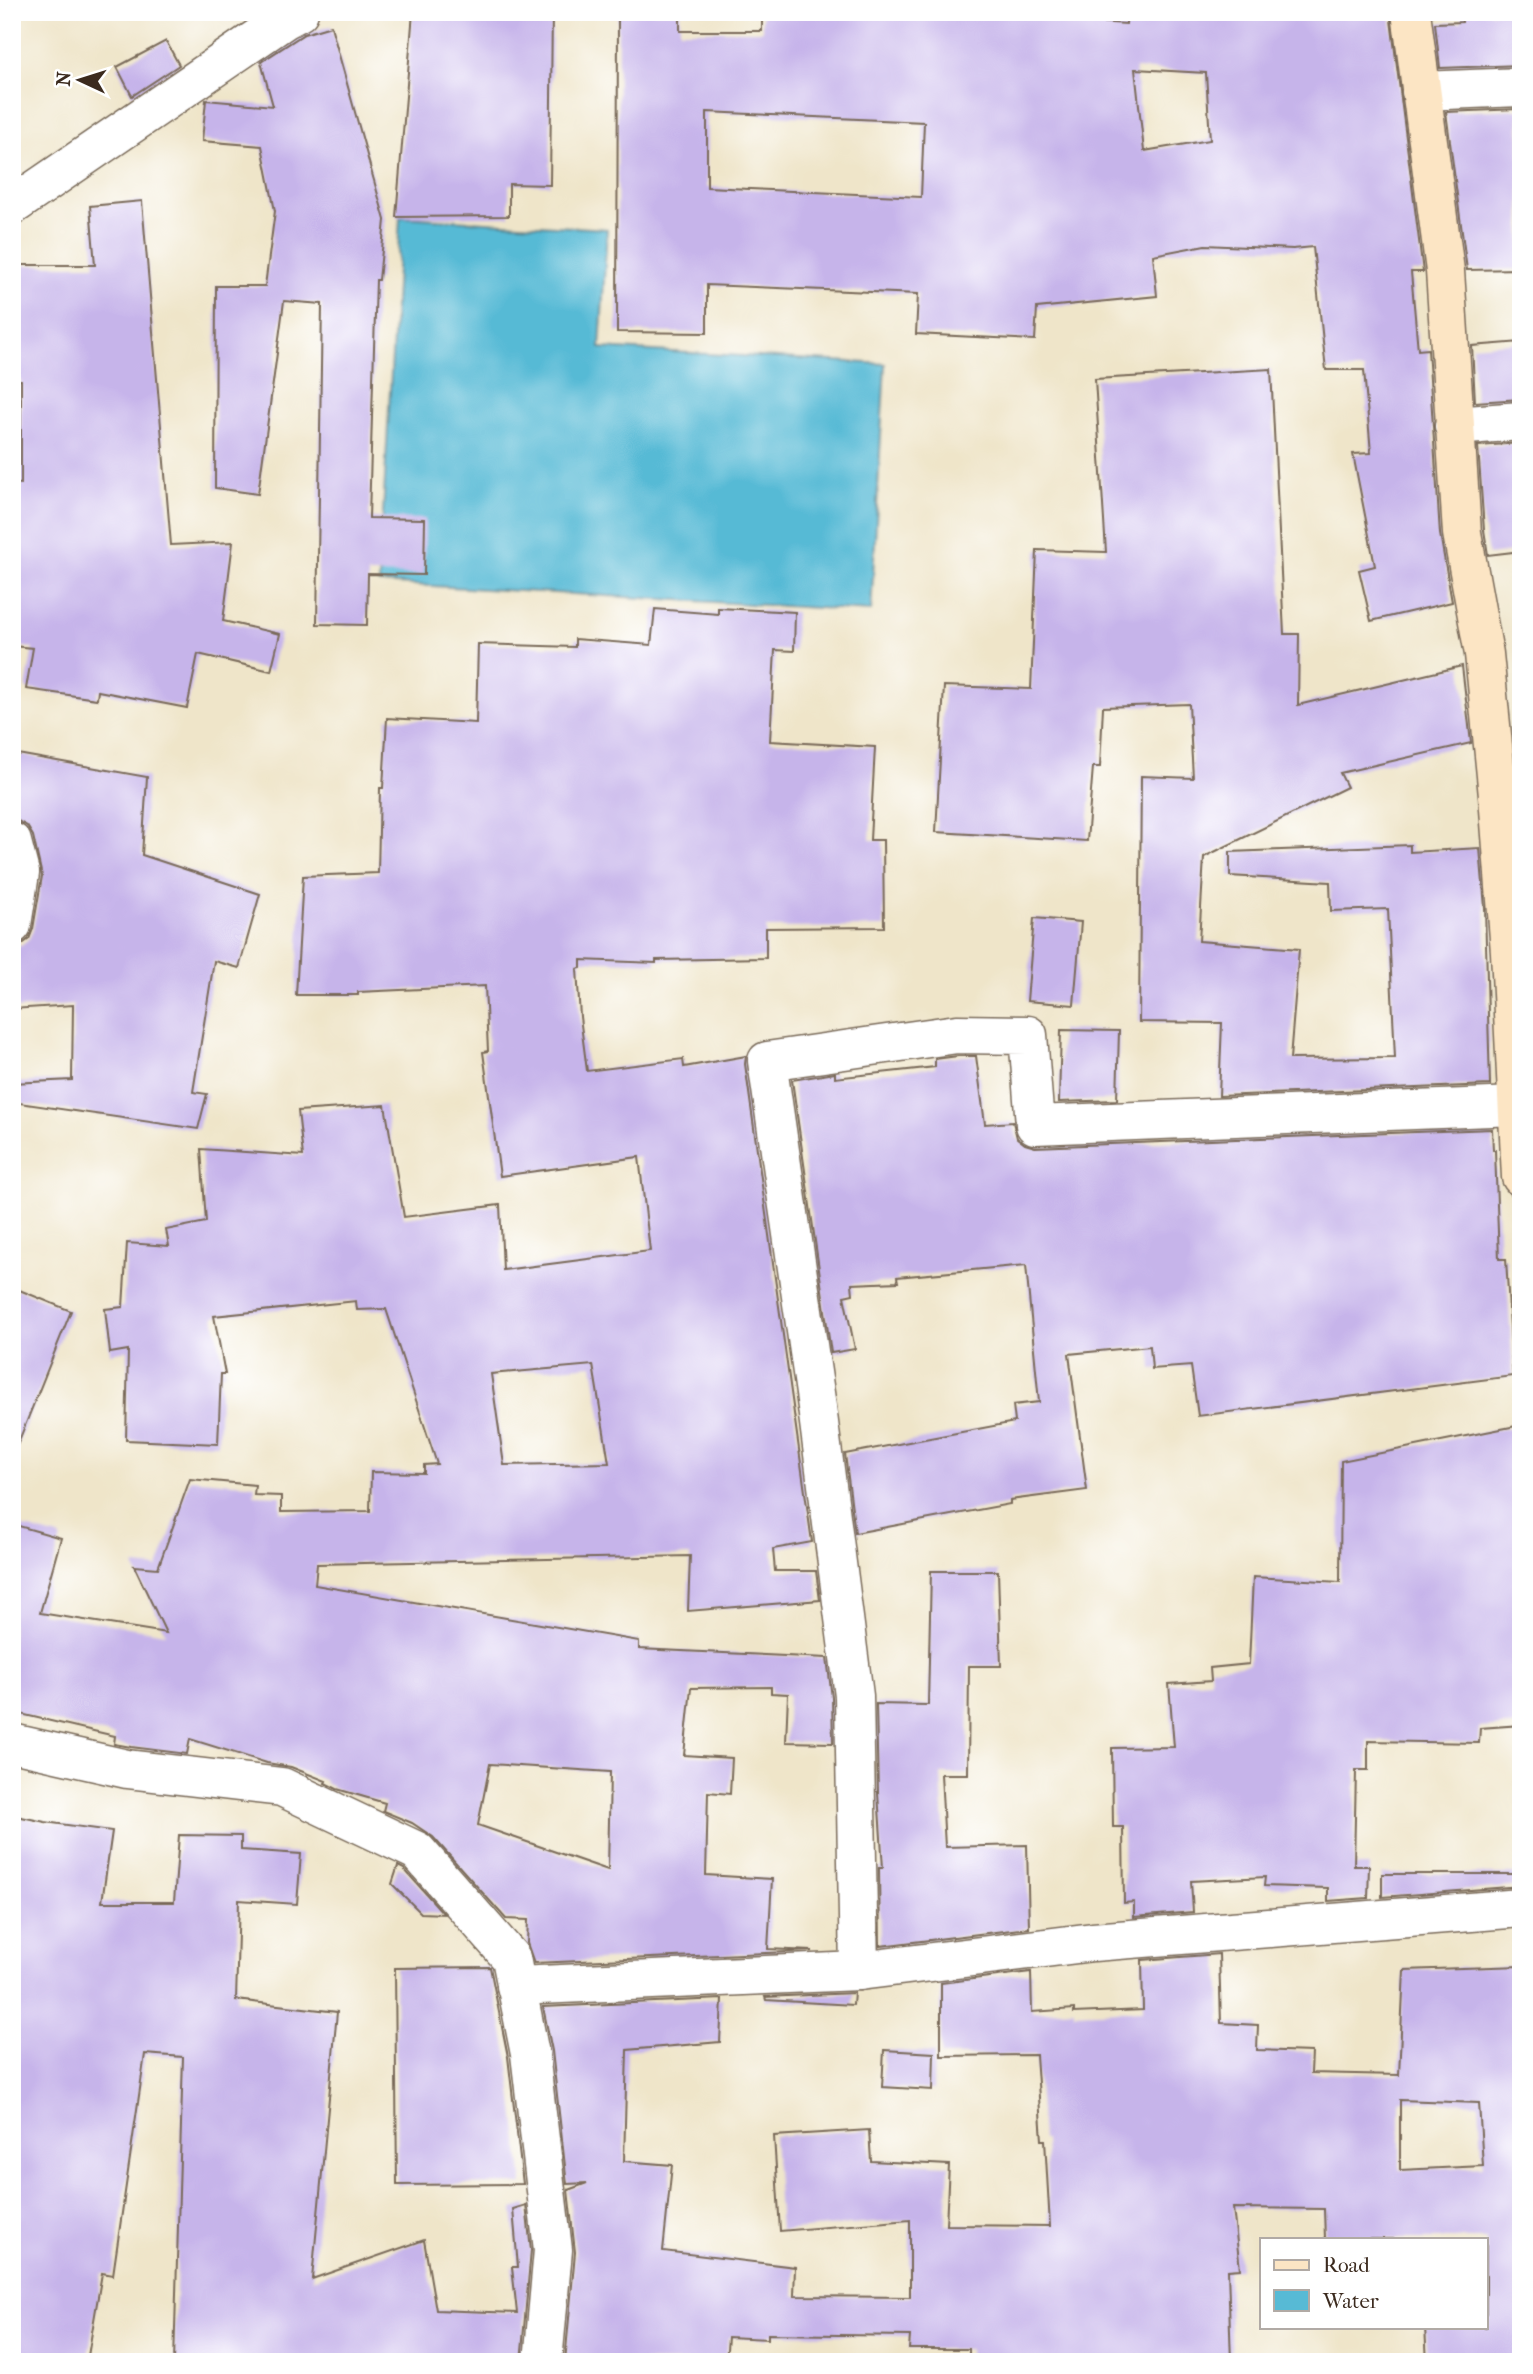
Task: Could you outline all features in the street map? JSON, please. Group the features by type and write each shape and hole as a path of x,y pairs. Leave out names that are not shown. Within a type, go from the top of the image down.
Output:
{"street":[{"path":"12,206 299,12"},
{"path":"1411,12 1445,271 1462,533 1509,793 1510,952 1521,1178"},
{"path":"1421,91 1521,87"},
{"path":"1454,426 1521,421"},
{"path":"12,842 20,873 12,925"},
{"path":"859,1971 854,1696 817,1407 767,1061 957,1034 1028,1035 1035,1125 1517,1106"},
{"path":"12,1744 127,1769 282,1787 417,1851 511,1958 530,2054 553,2250 543,2362"},
{"path":"516,1986 859,1971 1093,1942 1521,1908"}],"water":[{"path":"400,217 607,229 600,348 885,364 871,611 379,583"}],"building":[{"path":"413,12 552,12 550,185 509,184 509,216 396,217"},
{"path":"618,12 680,12 680,31 762,31 762,12 959,12 1035,15 1035,18 1126,24 1127,12 1390,12 1423,272 1411,272 1418,350 1428,349 1440,534 1452,602 1371,621 1359,570 1375,566 1353,454 1371,453 1364,370 1326,370 1313,247 1293,249 1205,245 1153,255 1157,296 1037,308 1035,340 916,334 918,294 707,285 707,333 617,332","holes":["1135,69 1206,73 1210,140 1144,151","707,112 924,122 921,197 707,187"]},
{"path":"1461,12 1521,12 1521,65 1440,68 1435,23 1462,22"},
{"path":"331,26 385,220 379,280 376,280 369,518 425,519 424,575 368,574 367,625 317,624 322,304 284,301 258,494 215,488 216,286 265,286 275,211 262,146 202,141 206,100 273,106 261,62 304,34"},
{"path":"166,41 179,65 132,96 117,67"},
{"path":"1519,109 1521,269 1467,270 1446,112"},
{"path":"142,201 171,545 233,542 223,621 280,634 271,671 198,654 187,708 98,691 97,699 26,689 33,648 12,646 12,483 21,484 21,380 12,380 12,265 95,265 90,206"},
{"path":"1521,342 1521,399 1475,402 1472,346"},
{"path":"1271,369 1284,634 1299,634 1298,705 1462,666 1471,743 1340,773 1347,787 1204,857 1199,941 1299,949 1290,1059 1395,1058 1388,909 1331,911 1330,882 1230,876 1230,852 1410,845 1410,852 1480,848 1485,908 1490,1085 1219,1096 1222,1023 1139,1022 1141,776 1193,778 1189,704 1103,707 1100,767 1093,767 1087,841 936,832 944,686 1031,689 1037,550 1106,552 1095,379"},
{"path":"1521,443 1521,551 1488,555 1478,446"},
{"path":"718,608 795,612 794,651 775,650 770,741 875,747 870,840 883,840 884,927 766,928 766,958 656,960 656,963 581,960 581,968 577,969 580,1017 587,1071 683,1059 684,1067 746,1056 812,1542 773,1549 775,1571 816,1571 820,1600 688,1611 690,1556 317,1564 315,1585 639,1641 639,1649 827,1658 832,1698 833,1743 786,1742 788,1694 771,1693 771,1687 691,1688 684,1755 732,1758 730,1794 708,1792 706,1875 772,1879 768,1949 813,1951 534,1963 527,1943 528,1920 506,1919 433,1837 412,1823 383,1811 385,1803 337,1789 325,1783 326,1781 291,1767 267,1763 190,1739 187,1754 131,1747 114,1744 115,1736 12,1712 12,1524 61,1538 40,1613 166,1633 134,1566 158,1568 190,1479 255,1485 254,1495 281,1496 281,1512 370,1511 371,1472 424,1473 424,1465 437,1464 386,1309 357,1310 356,1301 214,1316 225,1374 221,1374 218,1444 126,1440 128,1350 110,1353 105,1309 123,1307 127,1243 169,1246 166,1230 206,1222 201,1149 303,1156 298,1111 385,1105 404,1217 500,1205 503,1270 650,1251 639,1157 500,1176 483,1052 488,1051 485,986 358,992 358,995 296,995 303,876 378,873 380,788 383,788 387,718 476,723 478,644 575,647 575,639 651,645 655,609 718,614","holes":["593,1365 609,1463 504,1465 491,1374","490,1764 610,1772 608,1870 478,1825"]},
{"path":"12,753 147,777 142,855 260,894 239,968 214,961 193,1092 207,1094 198,1129 12,1102 12,1083 72,1080 73,1005 12,1009 12,946 21,945 29,939 42,876 33,836 27,826 12,821"},
{"path":"1034,918 1081,922 1074,1005 1027,1001"},
{"path":"1061,1030 1119,1031 1117,1100 1059,1102"},
{"path":"976,1056 985,1124 1013,1122 1017,1138 1035,1147 1492,1129 1499,1259 1506,1259 1513,1376 1198,1416 1191,1366 1152,1369 1150,1346 1069,1354 1087,1490 1010,1500 1010,1504 855,1533 845,1454 1015,1422 1013,1405 1039,1402 1026,1265 897,1277 898,1282 852,1284 853,1294 844,1296 855,1349 831,1353 792,1080 835,1073 835,1078 935,1067 935,1059"},
{"path":"12,1287 71,1311 14,1453 12,1453"},
{"path":"1521,1425 1521,1725 1480,1728 1479,1743 1368,1741 1368,1770 1356,1770 1354,1866 1369,1866 1368,1898 1328,1901 1328,1888 1264,1886 1265,1877 1191,1881 1193,1912 1134,1917 1134,1902 1124,1903 1123,1827 1113,1827 1112,1748 1174,1747 1169,1684 1211,1681 1210,1668 1249,1664 1253,1577 1340,1582 1341,1461"},
{"path":"931,1571 998,1571 1001,1666 969,1666 968,1774 941,1774 945,1847 1027,1845 1029,1928 880,1946 879,1868 883,1868 876,1704 928,1705"},
{"path":"12,1815 112,1831 102,1902 174,1902 179,1835 241,1836 241,1850 301,1854 297,1904 239,1900 236,2000 337,2012 312,2279 424,2240 436,2310 517,2313 512,2267 518,2267 513,2209 526,2205 531,2250 521,2362 174,2362 183,2057 145,2054 113,2275 102,2273 87,2362 12,2362"},
{"path":"398,1866 404,1869 444,1914 421,1913 392,1884"},
{"path":"1382,1874 1521,1874 1521,1886 1382,1897"},
{"path":"1219,1954 1221,2023 1258,2025 1257,2050 1312,2052 1311,2073 1399,2075 1404,1970 1521,1966 1521,2362 1427,2362 1425,2328 1488,2328 1488,2238 1325,2238 1324,2209 1233,2208 1240,2269 1228,2270 1231,2362 969,2362 969,2349 909,2349 910,2336 768,2334 768,2339 728,2337 726,2362 565,2362 575,2252 568,2190 587,2183 567,2184 552,2051 543,2007 722,1999 720,2042 627,2050 624,2161 672,2165 663,2251 795,2267 794,2296 910,2297 910,2220 780,2231 774,2136 869,2130 871,2161 949,2165 946,2225 1050,2226 1036,2055 941,2056 941,1983 1031,1972 1032,2012 1074,2009 1074,2013 1143,2010 1142,1960","holes":["1400,2100 1479,2103 1483,2166 1400,2170"]},
{"path":"490,1967 508,2057 523,2184 397,2185 395,1968"},
{"path":"854,1993 853,2005 766,2000 765,1997"},
{"path":"884,2050 934,2053 933,2090 882,2087"}]}
